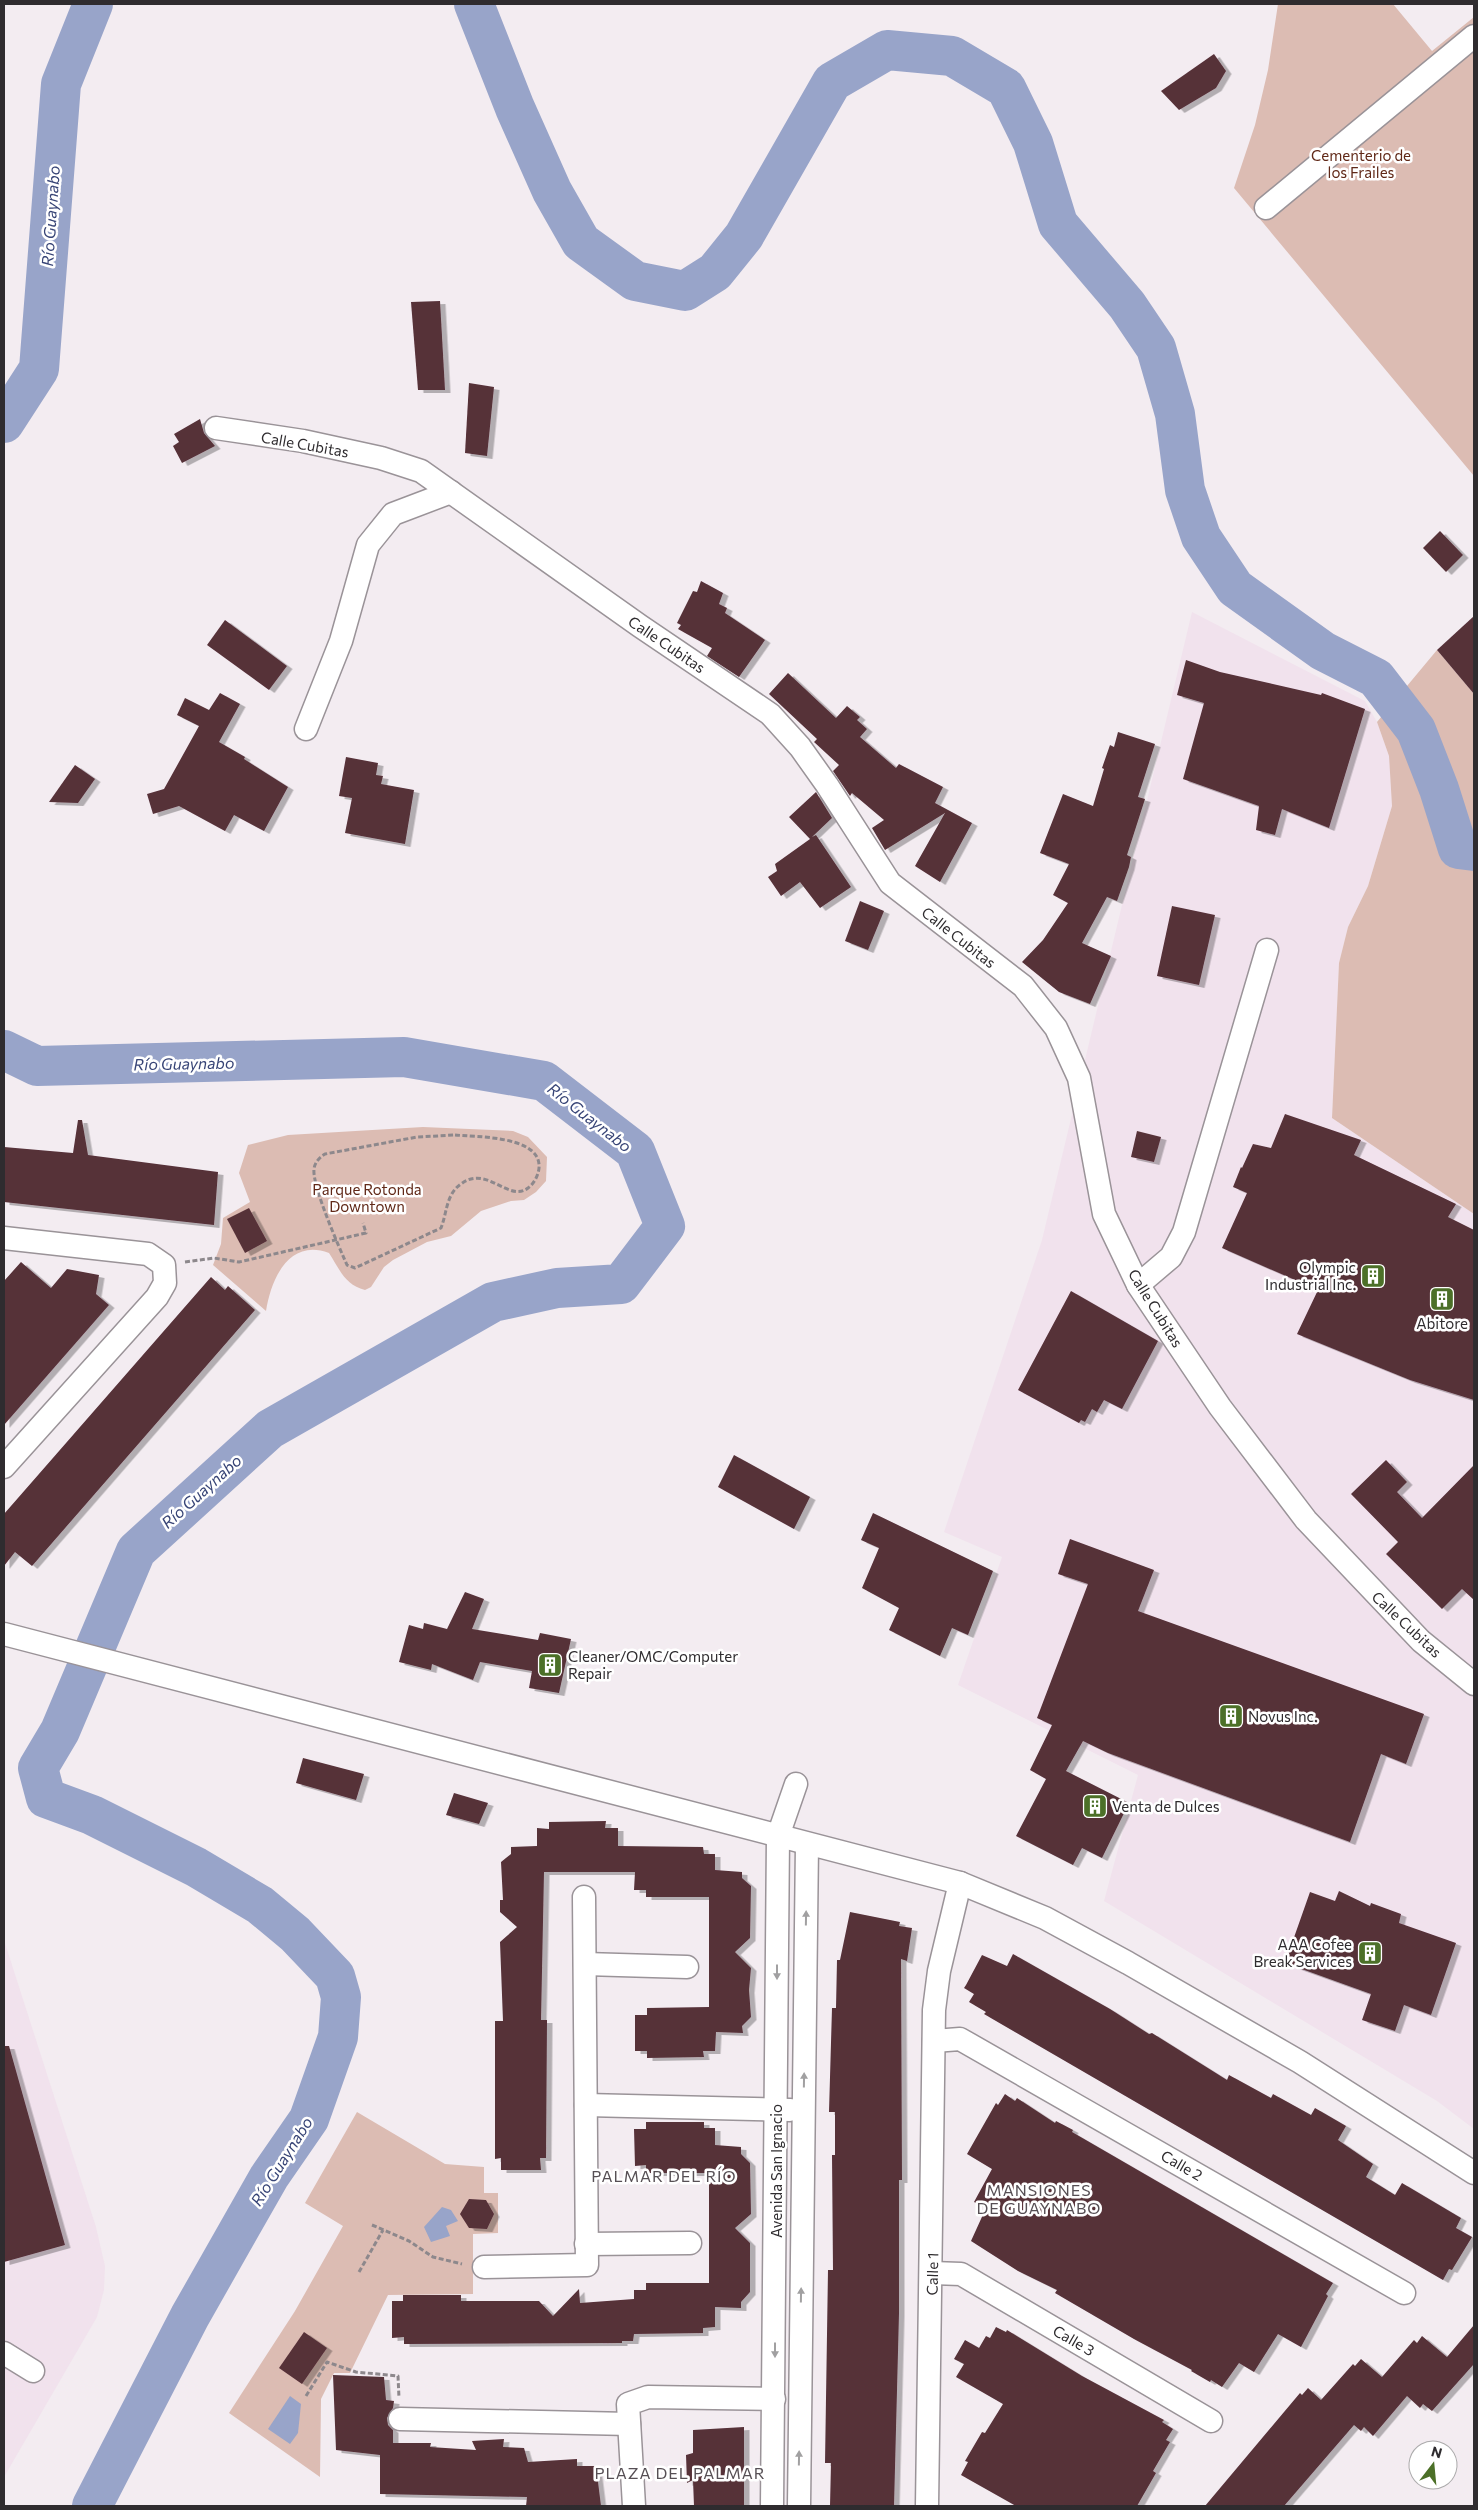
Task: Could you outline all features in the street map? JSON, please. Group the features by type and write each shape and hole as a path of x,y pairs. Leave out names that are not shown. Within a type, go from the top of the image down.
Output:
{"street":[{"path":"1266,208 1474,36"},
{"name":"Calle Cubitas","path":"216,428 303,441 381,458 421,471 770,714 800,747 827,784 890,883 1023,986 1056,1028 1079,1078 1104,1214 1138,1285 1220,1407 1306,1520 1421,1641 1474,1684"},
{"path":"306,729 342,641 368,545 393,514 451,492"},
{"path":"1138,1285 1171,1257 1184,1232 1267,950"},
{"path":"4,1238 148,1254 164,1265 165,1283 157,1297 4,1467"},
{"path":"4,1634 960,1884 1045,1918 1128,1963 1300,2062 1474,2172"},
{"name":"Avenida San Ignacio","path":"772,2506 778,1836 796,1784"},
{"name":"Avenida San Ignacio","path":"799,2506 807,1844"},
{"name":"Calle 1","path":"933,2505 934,2010 939,1971 960,1884"},
{"path":"484,2267 587,2265 584,1897"},
{"path":"585,1964 687,1967"},
{"name":"Calle 2","path":"934,2041 960,2039 1404,2293"},
{"path":"586,2105 803,2110"},
{"path":"586,2244 690,2242"},
{"name":"Calle 3","path":"932,2273 961,2274 1211,2421"},
{"path":"4,2353 33,2371"},
{"path":"634,2506 628,2404 648,2397 774,2399"},
{"path":"400,2419 629,2424"}],"path":[{"path":"455,1135 511,1142 526,1146 539,1159 540,1168 534,1181 527,1189 508,1190 491,1180 469,1179 461,1183 449,1199 441,1228 355,1268 347,1265 336,1239 314,1174 317,1160 325,1154 417,1137 455,1135"},
{"path":"164,1265 214,1258 239,1262 366,1233 362,1222"},
{"path":"372,2225 409,2240 442,2260 484,2267"},
{"path":"359,2272 383,2230"},
{"path":"306,2396 327,2362 356,2372 398,2376 400,2419"}],"shaded area":[{"path":"1192,612 1365,701 1377,722 1389,756 1392,806 1368,886 1348,927 1339,963 1332,1118 1474,1214 1474,2129 1437,2101 1104,1901 1138,1775 958,1685 1002,1557 944,1532 1042,1240"},
{"path":"4,1940 96,2227 105,2266 104,2290 97,2317 4,2477"}],"green space":[{"name":"Cementerio de los Frailes","path":"1278,4 1393,4 1432,51 1474,17 1474,476 1234,188 1255,125 1268,70"},
{"path":"1437,650 1474,694 1474,1214 1332,1118 1339,963 1348,927 1368,886 1392,806 1389,756 1377,722"},
{"name":"Parque Rotonda Downtown","path":"423,1127 513,1131 528,1137 547,1157 546,1181 536,1192 524,1200 511,1201 481,1211 451,1236 427,1242 393,1260 384,1267 371,1287 365,1290 358,1288 348,1281 329,1253 315,1250 303,1251 293,1256 284,1264 272,1286 266,1311 213,1265 221,1244 223,1218 250,1202 239,1173 248,1145 288,1135"},
{"path":"357,2112 445,2164 484,2167 484,2193 498,2193 498,2233 473,2234 473,2294 388,2295 350,2373 334,2373 321,2399 320,2477 229,2413 295,2311 343,2226 305,2203"}],"water":[{"path":"442,2207 451,2210 458,2221 446,2226 450,2236 431,2242 424,2227"},
{"path":"290,2396 301,2404 298,2433 290,2444 268,2429"}],"building":[{"path":"1214,54 1226,71 1216,88 1179,110 1161,91"},
{"path":"440,301 445,390 418,390 411,302"},
{"path":"469,383 494,387 487,456 465,453"},
{"path":"200,419 204,433 215,446 182,463 173,446 179,442 174,434"},
{"path":"1440,531 1463,555 1446,572 1423,548"},
{"path":"701,581 723,593 719,604 727,608 725,613 765,640 739,677 707,656 712,648 678,629 681,625 677,623 693,591 697,592"},
{"path":"1474,616 1474,694 1437,650"},
{"path":"225,620 287,666 269,690 207,645"},
{"path":"1186,660 1220,672 1321,695 1322,693 1365,709 1329,828 1282,809 1275,835 1256,830 1259,806 1183,779 1204,703 1177,695"},
{"path":"788,673 836,718 847,706 860,717 857,720 867,729 860,737 896,768 899,764 943,787 935,803 972,823 940,882 915,866 945,813 885,850 872,828 884,820 852,793 850,796 833,771 839,765 814,742 817,739 769,694"},
{"path":"220,693 240,704 219,742 245,757 244,759 288,787 264,831 234,815 225,831 179,806 153,814 147,794 164,789 199,726 177,715 185,698 209,710"},
{"path":"1118,732 1155,744 1138,797 1145,799 1127,855 1131,857 1129,867 1117,901 1107,897 1082,943 1111,956 1090,1004 1059,992 1022,962 1043,940 1068,903 1053,895 1069,864 1040,853 1063,794 1093,806 1104,769 1102,768 1110,745 1114,747"},
{"path":"346,757 378,763 376,775 383,776 381,784 414,790 405,844 345,833 352,798 339,796"},
{"path":"75,765 95,779 78,803 49,802"},
{"path":"816,792 832,818 812,837 816,835 851,887 820,908 800,882 781,896 768,877 777,871 775,864 810,839 789,817"},
{"path":"860,901 884,911 868,950 845,941"},
{"path":"1172,906 1215,915 1199,985 1157,976"},
{"path":"1285,1114 1361,1140 1354,1155 1456,1204 1448,1217 1474,1230 1474,1400 1410,1380 1297,1334 1318,1290 1222,1248 1247,1193 1233,1187 1241,1167 1253,1144 1271,1148"},
{"path":"78,1120 82,1120 88,1155 218,1172 214,1225 4,1202 4,1147 73,1153"},
{"path":"1137,1131 1161,1137 1154,1162 1131,1157"},
{"path":"249,1208 267,1241 245,1253 227,1219"},
{"path":"21,1262 51,1288 67,1269 99,1275 96,1294 109,1305 4,1425 4,1281"},
{"path":"211,1277 225,1290 228,1286 255,1310 32,1566 15,1552 4,1566 4,1514"},
{"path":"1071,1291 1158,1341 1122,1409 1104,1400 1097,1412 1092,1409 1085,1422 1081,1420 1079,1423 1018,1390"},
{"path":"734,1455 810,1497 794,1529 718,1487"},
{"path":"1386,1460 1407,1482 1397,1492 1422,1518 1474,1465 1474,1600 1462,1589 1442,1609 1386,1554 1398,1542 1351,1494"},
{"path":"873,1513 993,1571 968,1635 952,1628 940,1656 889,1630 899,1608 862,1588 879,1548 861,1540"},
{"name":"Novus Inc.","path":"1070,1539 1154,1570 1138,1611 1424,1714 1406,1764 1381,1754 1350,1842 1108,1753 1083,1741 1066,1771 1129,1803 1102,1858 1082,1848 1073,1865 1016,1836 1046,1779 1030,1770 1052,1725 1037,1718 1088,1584 1058,1574"},
{"path":"465,1592 484,1599 472,1629 538,1640 540,1633 571,1639 559,1693 529,1688 532,1671 480,1662 473,1680 432,1664 431,1670 399,1662 409,1625 423,1629 424,1623 447,1629"},
{"path":"303,1758 364,1774 356,1800 296,1783"},
{"path":"454,1793 488,1803 479,1824 446,1815"},
{"path":"606,1821 605,1828 618,1828 618,1846 703,1847 704,1854 715,1854 715,1870 742,1872 742,1878 751,1886 750,1938 735,1952 751,1968 749,1990 751,2017 742,2026 743,2033 716,2032 715,2051 703,2051 704,2057 647,2058 647,2051 635,2051 635,2015 647,2015 647,2008 709,2007 709,1897 646,1897 646,1890 634,1890 635,1872 544,1872 541,2020 547,2020 546,2158 540,2158 541,2170 501,2170 501,2158 495,2159 495,2021 503,2021 500,1942 517,1927 500,1912 500,1900 503,1900 501,1862 511,1854 511,1847 537,1846 537,1828 549,1829 549,1822"},
{"name":"AAA Cofee Break Services","path":"1339,1891 1370,1906 1371,1903 1401,1914 1399,1923 1456,1943 1431,2015 1404,2005 1395,2031 1362,2020 1371,1994 1285,1963 1310,1892 1335,1901"},
{"path":"850,1912 900,1922 899,1926 912,1928 907,1961 901,1959 902,2180 899,2180 899,2313 894,2506 830,2506 831,2463 825,2463 828,2270 833,2270 832,2155 835,2155 835,2112 829,2112 832,2008 836,2008 837,1960 840,1960"},
{"path":"1013,1954 1110,2009 1149,2034 1152,2033 1227,2080 1229,2075 1271,2098 1273,2094 1311,2115 1315,2108 1346,2126 1338,2140 1373,2164 1366,2177 1395,2195 1402,2183 1461,2218 1456,2228 1472,2237 1452,2270 1449,2269 1443,2280 984,2014 986,2012 969,2002 974,1994 964,1988 982,1955 1007,1966"},
{"path":"4,2046 9,2046 65,2245 4,2262"},
{"path":"1005,2094 1015,2101 1017,2098 1055,2123 1056,2121 1073,2130 1072,2132 1333,2283 1301,2347 1278,2334 1254,2372 1239,2363 1222,2387 1134,2339 1055,2293 1057,2290 1018,2271 971,2241 986,2208 974,2202 992,2169 967,2154 996,2103 998,2105"},
{"path":"646,2122 704,2122 704,2128 715,2128 715,2145 741,2147 741,2154 750,2163 751,2214 735,2228 750,2243 750,2292 741,2302 741,2308 715,2307 715,2327 703,2328 703,2333 634,2334 633,2341 622,2341 622,2343 404,2344 404,2337 392,2338 392,2301 403,2301 403,2295 461,2295 461,2301 539,2301 553,2316 579,2289 580,2303 634,2299 634,2290 646,2290 646,2283 709,2283 709,2173 646,2173 646,2165 635,2166 634,2129 646,2129"},
{"path":"469,2199 486,2200 494,2214 487,2229 469,2228 460,2214"},
{"path":"1474,2325 1474,2364 1432,2411 1423,2404 1420,2408 1407,2396 1373,2436 1364,2427 1361,2431 1354,2425 1284,2506 1205,2506 1300,2393 1302,2395 1308,2388 1321,2400 1353,2364 1355,2366 1361,2359 1382,2377 1414,2340 1417,2343 1422,2336 1447,2357"},
{"path":"996,2327 1006,2332 1007,2330 1082,2376 1164,2420 1162,2422 1173,2429 1166,2440 1170,2442 1153,2471 1156,2473 1137,2506 1016,2506 961,2475 968,2462 965,2461 982,2432 985,2433 1003,2404 956,2377 964,2364 954,2359 965,2340 979,2348 986,2336 990,2338"},
{"path":"304,2332 327,2348 302,2384 279,2368"},
{"path":"333,2375 384,2377 386,2400 394,2401 393,2408 387,2418 388,2425 393,2430 393,2443 431,2443 430,2447 476,2450 472,2441 504,2439 503,2447 524,2448 528,2462 577,2459 577,2466 596,2466 601,2506 526,2506 527,2497 380,2494 380,2455 336,2450"},
{"path":"744,2427 744,2506 694,2506 693,2480 687,2483 686,2455 693,2453 693,2430"}],"waterway":[{"name":"Río Guaynabo","path":"4,423 39,369 61,84 93,4"},
{"path":"474,4 515,108 552,191 581,242 635,281 685,291 715,272 744,236 832,82 887,50 952,56 1006,88 1033,143 1058,224 1127,305 1156,348 1175,414 1185,490 1201,537 1235,588 1323,651 1376,678 1416,730 1439,789 1458,849 1474,851"},
{"name":"Río Guaynabo","path":"4,1050 37,1066 404,1057 544,1081 635,1151 665,1226 621,1284 557,1288 493,1302 270,1429 136,1551 60,1731 38,1768 46,1798 92,1815 196,1867 260,1905 295,1934 335,1976 341,1997 338,2037 309,2119 269,2177 190,2316 92,2506"}],"place":[{"name":"Olympic Industrial Inc.","path":"1373,1276"},
{"name":"Abitore","path":"1442,1299"},
{"name":"Cleaner/OMC/Computer Repair","path":"550,1665"},
{"name":"Novus Inc.","path":"1231,1716"},
{"name":"Venta de Dulces","path":"1095,1806"},
{"name":"AAA Cofee Break Services","path":"1370,1953"}],"district":[{"name":"PALMAR DEL RÍO","path":"664,2175"},
{"name":"MANSIONES DE GUAYNABO","path":"1039,2198"},
{"name":"PLAZA DEL PALMAR","path":"680,2472"}]}
